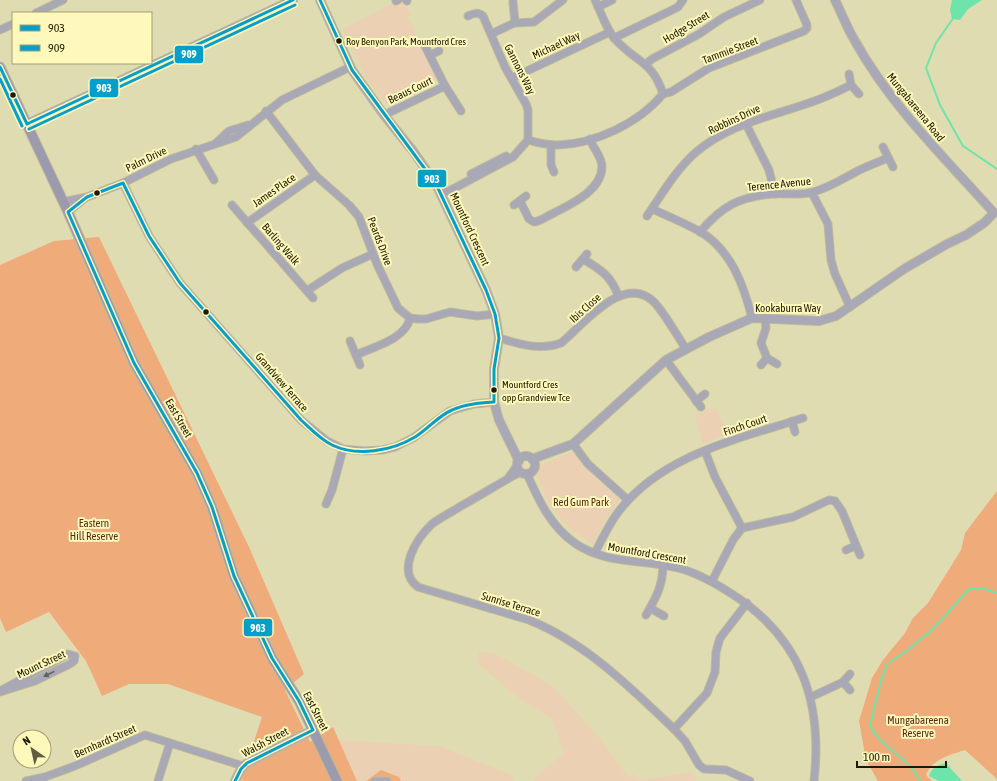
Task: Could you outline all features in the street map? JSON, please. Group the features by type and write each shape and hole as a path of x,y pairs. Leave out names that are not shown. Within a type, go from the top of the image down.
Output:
{"main road":[{"name":"East Street","path":"0,67 68,212 134,363 197,473 212,507 234,576 272,658 299,701 337,781"}],"street":[{"path":"38,12 64,0"},
{"path":"27,124 293,0"},
{"name":"Mountford Crescent","path":"320,0 350,67 384,116 413,151 441,193 496,314 499,338 494,369 494,402 499,420 514,448 526,466 533,489 547,516 557,528 578,545 595,553 612,559 663,565 694,573 712,581 747,603 770,625 790,651 804,676 811,698 817,746 814,781"},
{"path":"441,193 449,191 513,157 514,153 528,140 551,144 578,142 590,139 624,125 649,108 663,94 656,76 646,64 612,35 596,3 612,0"},
{"name":"Michael Way","path":"512,78 670,11 678,7 683,0"},
{"name":"Hodge Street","path":"646,64 652,59 700,34 724,17 760,0"},
{"name":"Tammie Street","path":"663,94 671,92 709,68 767,47 807,28 796,0"},
{"name":"Mungabareena Road","path":"836,0 854,41 906,116 995,215"},
{"path":"514,1 515,23"},
{"path":"491,34 515,23 534,22 558,1"},
{"name":"Gannons Way","path":"468,16 479,13 483,16 505,67 528,110 528,140"},
{"path":"0,30 12,24"},
{"name":"Beaus Court","path":"425,46 445,86 457,102 461,111"},
{"path":"430,55 439,50"},
{"name":"Palm Drive","path":"63,202 87,197 123,183 170,159 196,149 236,137 266,111 282,100 350,67"},
{"path":"849,74 851,85 859,94"},
{"name":"Robbins Drive","path":"647,216 676,173 696,153 720,136 771,114 825,98 851,85"},
{"name":"Beaus Court","path":"384,116 445,86"},
{"path":"457,102 465,99"},
{"name":"Peards Drive","path":"266,111 315,175 356,213 363,225 373,254 395,304 410,318"},
{"path":"746,124 769,170 775,194"},
{"path":"520,201 529,219 534,222 569,205 588,192 596,181 602,167 599,155 590,139"},
{"path":"551,144 551,165 555,172"},
{"path":"883,147 893,167"},
{"path":"196,149 214,180"},
{"name":"Terence Avenue","path":"700,232 721,211 741,199 775,194 791,195 812,193 888,158"},
{"name":"James Place","path":"247,222 315,175"},
{"name":"Grandview Terrace","path":"123,183 149,236 180,283 300,420 313,431 343,449 365,451 394,447 413,438 450,411 474,404 494,402"},
{"path":"812,193 828,224 831,260 835,274 850,307"},
{"name":"Palm Drive","path":"68,212 87,197"},
{"name":"Barling Walk","path":"232,205 308,290 313,298"},
{"path":"652,209 700,232 714,242 732,266 743,286 752,318"},
{"name":"Kookaburra Way","path":"526,466 546,455 573,444 666,360 686,349 732,326 752,318 818,321 836,316 904,269 947,244 966,235 995,215"},
{"path":"308,290 342,268 373,254"},
{"path":"576,267 585,257 605,273 615,287 618,296"},
{"name":"Ibis Close","path":"499,338 536,347 551,347 561,343 609,300 618,296 634,294 650,299 659,309 686,349"},
{"path":"356,355 397,336 406,327 410,318 426,319 450,312 477,316 496,314"},
{"path":"765,319 766,328 761,343 768,358 777,364"},
{"path":"350,341 360,365"},
{"path":"761,364 768,358"},
{"path":"666,360 701,407"},
{"path":"696,401 705,394"},
{"name":"Finch Court","path":"595,553 610,522 628,500 643,485 661,472 678,462 706,451 803,418"},
{"path":"792,421 795,432"},
{"path":"573,444 588,464 628,500"},
{"path":"326,504 332,490 343,449"},
{"path":"706,451 715,477 742,528"},
{"name":"Sunrise Terrace","path":"526,466 508,479 432,525 418,543 409,560 407,569 412,583 418,587 529,620 546,627 595,657 674,729 685,741 699,765 704,769 726,770 750,781"},
{"path":"712,581 733,540 742,528 793,517 829,500 835,501 842,510 855,546 860,555"},
{"path":"846,550 855,546"},
{"path":"646,615 659,593 663,579 663,565"},
{"path":"674,729 708,693 715,672 716,652 720,638 747,603"},
{"path":"650,608 664,616"},
{"name":"Mount Street","path":"68,654 75,656 74,661 70,664 35,681 0,692 68,654"},
{"path":"811,698 843,682 850,674"},
{"path":"843,682 850,690"},
{"name":"Walsh Street","path":"235,781 243,766 313,730"},
{"name":"Bernhardt Street","path":"26,781 43,779 142,735 148,735 243,766"},
{"path":"158,781 170,743"},
{"path":"375,781 387,781"}],"green space":[{"path":"391,4 406,4 411,15 408,17 436,79 385,103 366,78 343,29"},
{"name":"Eastern Hill Reserve","path":"99,237 249,547 304,674 285,690 310,742 333,727 357,781 241,781 262,717 168,684 129,684 102,696 86,661 49,612 6,632 0,618 0,265 54,241"},
{"path":"715,408 728,434 703,444 695,418 706,410"},
{"name":"Red Gum Park","path":"574,451 594,477 620,500 606,519 593,544 573,531 558,516 546,497 537,475 541,465"},
{"name":"Mungabareena Reserve","path":"997,491 997,781 996,778 965,750 937,761 926,775 932,781 878,781 866,760 859,721 872,678 883,660 905,633 913,618 928,603 961,550 965,533"},
{"path":"479,652 496,654 553,686 600,739 629,778 634,774 640,780 692,772 697,781 532,781 564,752 552,719 519,698 477,663"},
{"path":"337,740 439,746 511,775 514,781 357,781"},
{"path":"381,770 399,777 401,781 366,781"}],"shaded area":[{"path":"952,0 982,0 968,9 960,20 952,19 950,10"},
{"path":"946,763 962,781 939,781 929,776 932,770"}],"waterway":[{"path":"954,17 936,43 926,68 940,105 963,146 997,169"},
{"path":"920,781 910,766 881,741 870,726 881,680 888,663 905,652 931,631 970,588 981,588 997,593"}],"transit line":[{"name":"903","path":"0,67 27,124 293,0"},
{"name":"903","path":"235,781 241,769 247,763 313,730 299,701 272,658 234,576 212,507 197,473 134,363 68,212 87,197 123,183 149,236 180,283 301,420 320,437 332,445 352,451 374,451 385,449 396,446 415,437 452,410 467,405 494,402 494,369 499,338 495,314 486,290 436,184 352,70 320,0"},
{"name":"909","path":"29,129 295,5"},
{"name":"909","path":"0,79 22,126"}],"place":[{"name":"Roy Benyon Park, Mountford Cres","path":"339,41"},
{"name":"Mountford Cres opp Grandview Tce","path":"494,390"}]}
